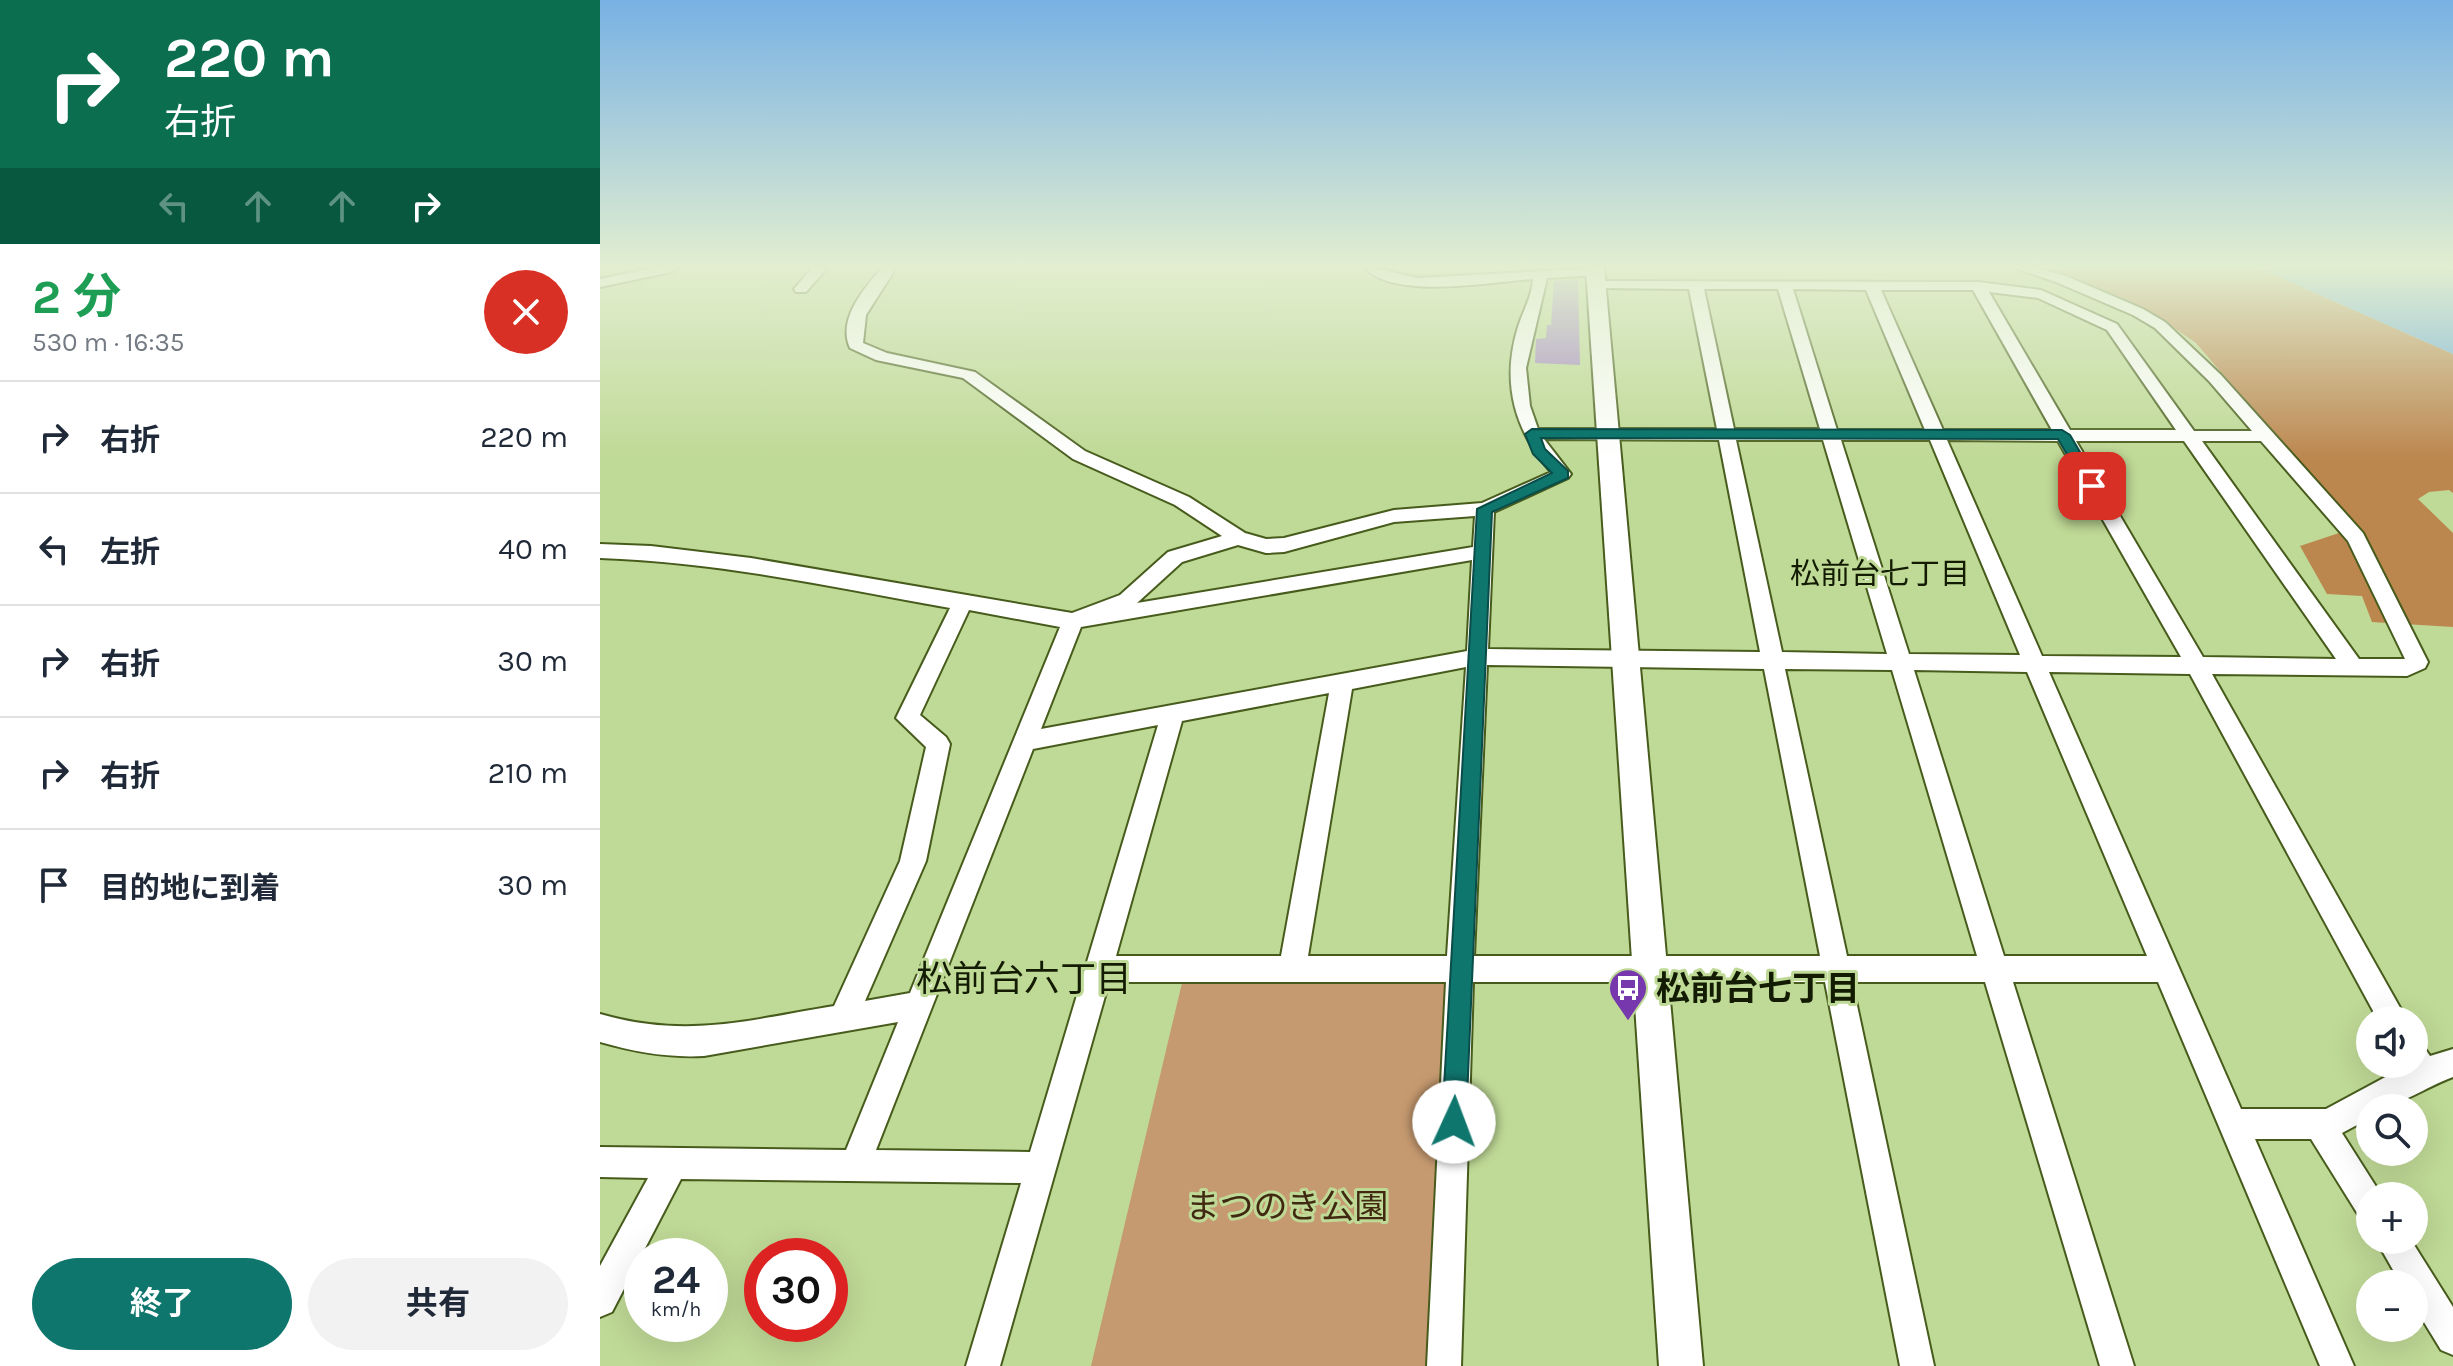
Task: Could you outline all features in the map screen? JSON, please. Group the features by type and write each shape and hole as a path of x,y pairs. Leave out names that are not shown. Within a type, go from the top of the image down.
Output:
{"street":[{"path":"854,332 856,345 868,354 950,367 969,375 1079,455 1182,501 1238,538 1266,546 1284,545 1394,516 1485,509 1562,474 1539,451 1518,398 1516,362 1527,332"},
{"path":"1599,332 1647,969 1681,1366"},
{"path":"1705,332 1917,1366"},
{"path":"1799,332 2117,1366"},
{"path":"1892,332 2337,1366"},
{"path":"2004,332 2196,665 2385,1006"},
{"path":"2115,332 2353,667"},
{"path":"1027,741 1476,657 2407,668 2417,662 2356,538 2215,378 2167,332"},
{"path":"1532,434 2266,436"},
{"path":"1444,1366 1460,969 1485,509"},
{"path":"855,1165 1073,621 1127,600 1175,557 1238,538"},
{"path":"600,551 719,560 1073,621 1481,552"},
{"path":"843,1018 913,861 938,744 907,718 962,603"},
{"path":"1292,969 1342,681"},
{"path":"983,1366 1173,714"},
{"path":"1097,969 2166,969"},
{"path":"600,1028 668,1045 704,1042 920,1005"},
{"path":"2428,1064 2453,1063"},
{"path":"2233,1124 2328,1124 2398,1078"},
{"path":"2319,1124 2356,1183"},
{"path":"600,1162 1040,1168"},
{"path":"600,1300 672,1164"},
{"path":"2401,1254 2453,1338"}],"green space":[{"name":"まつのき公園","path":"1182,983 1449,984 1433,1366 1091,1366"}],"shaded area":[{"path":"2180,332 2403,332 2453,354 2453,493 2449,490 2429,492 2418,499 2453,533 2453,627 2372,622 2362,596 2327,594 2300,546 2354,528 2196,343"}],"water":[{"path":"2403,332 2453,332 2453,354"}],"building":[{"path":"1546,332 1579,332 1580,365 1535,363 1536,339 1546,338"}],"place":[{"name":"松前台七丁目","path":"1628,1022"}],"district":[{"name":"松前台七丁目","path":"1880,574"},
{"name":"松前台六丁目","path":"1024,978"}],"route":[{"path":"1454,1122 1485,509 1562,474 1539,451 1532,434 2062,435 2092,486"}]}
